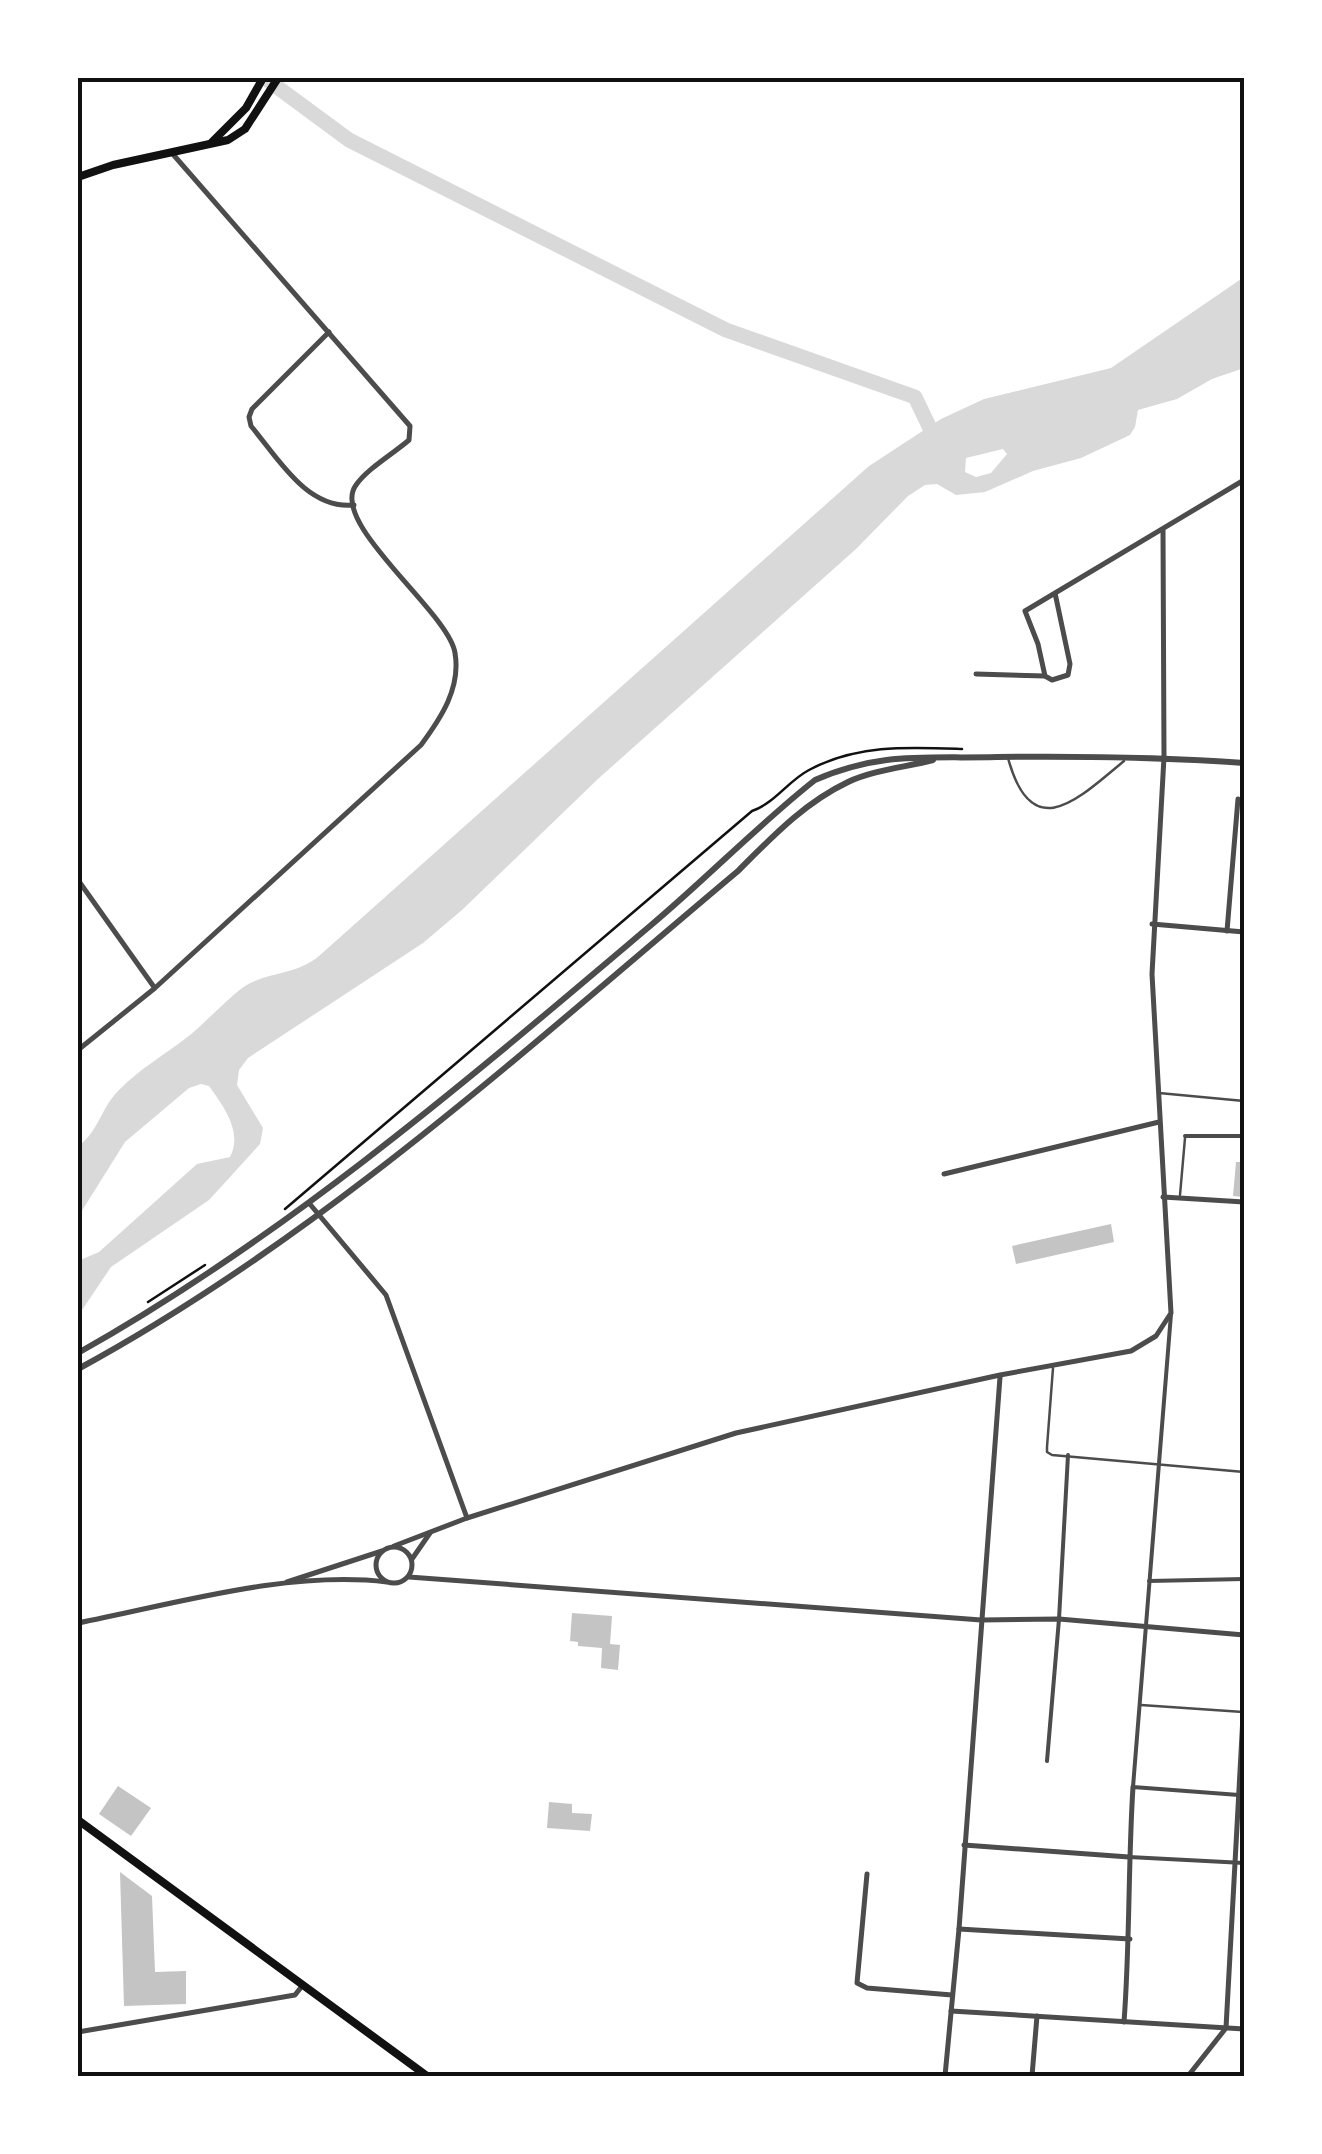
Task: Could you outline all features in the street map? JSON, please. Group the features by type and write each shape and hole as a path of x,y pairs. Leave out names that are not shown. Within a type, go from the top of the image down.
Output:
{"main road":[{"path":"212,142 246,108 263,78"},
{"path":"78,177 228,140 257,114 278,78"},
{"path":"78,1820 427,2076"}],"street":[{"path":"78,1050 155,988 421,745 443,716 456,672 453,643 366,536 354,505 352,491 356,484 409,440 410,426 171,152"},
{"path":"330,332 252,409 249,418 251,426 309,493 338,506 354,505"},
{"path":"1046,676 1025,611 1243,482"},
{"path":"1124,2022 1130,1939 1128,1857 1171,1313 1152,924 1164,757 1163,530"},
{"path":"976,674 1046,676 1052,680 1068,676 1070,664 1055,593"},
{"path":"78,1353 218,1268 308,1203 650,926 815,780 846,766 900,756 1131,756 1244,764"},
{"path":"78,1369 226,1280 318,1216 427,1132 738,871 786,822 815,800 852,780 939,758"},
{"path":"1228,931 1238,799"},
{"path":"78,880 155,988"},
{"path":"1152,924 1244,932"},
{"path":"944,1174 1159,1122"},
{"path":"1186,1136 1244,1136"},
{"path":"1163,1197 1244,1202"},
{"path":"308,1203 386,1296 466,1518"},
{"path":"280,1585 466,1518 736,1432 1131,1351 1156,1336 1171,1313"},
{"path":"944,2076 959,1929 1000,1375"},
{"path":"1047,1760 1068,1456"},
{"path":"409,1576 412,1560 431,1533"},
{"path":"394,1546 405,1550 412,1560"},
{"path":"382,1551 376,1567 387,1582"},
{"path":"78,1622 280,1585 345,1578 399,1583 409,1576 980,1620 1059,1619 1244,1636"},
{"path":"1149,1580 1244,1580"},
{"path":"1188,2076 1226,2028 1242,1795 1244,1698"},
{"path":"1133,1787 1242,1795"},
{"path":"964,1845 1244,1863"},
{"path":"867,1874 857,1983 867,1988 953,1995"},
{"path":"959,1929 1130,1939"},
{"path":"78,2032 295,1995 304,1985"},
{"path":"951,2010 1244,2029"},
{"path":"1032,2076 1037,2016"}],"lane":[{"path":"1007,757 1023,796 1032,806 1049,810 1092,788 1131,756"},
{"path":"1158,1092 1244,1101"},
{"path":"1180,1198 1186,1136"},
{"path":"1053,1365 1048,1452 1244,1472"},
{"path":"1140,1705 1244,1712"}],"path":[{"path":"285,1210 752,811 764,807 804,772 833,758 868,749 976,750"},
{"path":"145,1304 208,1263"}],"shaded area":[{"path":"1244,277 1244,368 1212,379 1177,399 1138,410 1130,435 1081,458 1033,471 985,492 956,495 937,484 925,485 908,496 856,549 599,778 462,910 423,943 248,1058 239,1070 237,1085 263,1128 260,1144 209,1200 111,1267 78,1316 78,1261 99,1252 197,1164 230,1157 233,1148 230,1120 209,1086 189,1088 125,1142 78,1217 78,1146 126,1083 190,1035 242,988 319,956 869,466 941,419 984,399 1111,368","holes":["1003,449 1007,454 991,473 976,477 965,472 966,458"]}],"building":[{"path":"1236,1162 1244,1162 1244,1197 1233,1196"},
{"path":"1111,1224 1114,1242 1016,1264 1012,1246"},
{"path":"572,1613 612,1616 610,1644 620,1645 618,1670 601,1668 602,1648 578,1646 578,1642 570,1641"},
{"path":"118,1786 151,1808 131,1836 99,1814"},
{"path":"549,1802 572,1804 572,1813 592,1814 590,1831 547,1828"},
{"path":"120,1872 152,1896 155,1972 186,1971 186,2004 124,2006"}],"waterway":[{"path":"265,78 349,140 726,330 915,397 938,445"}]}
